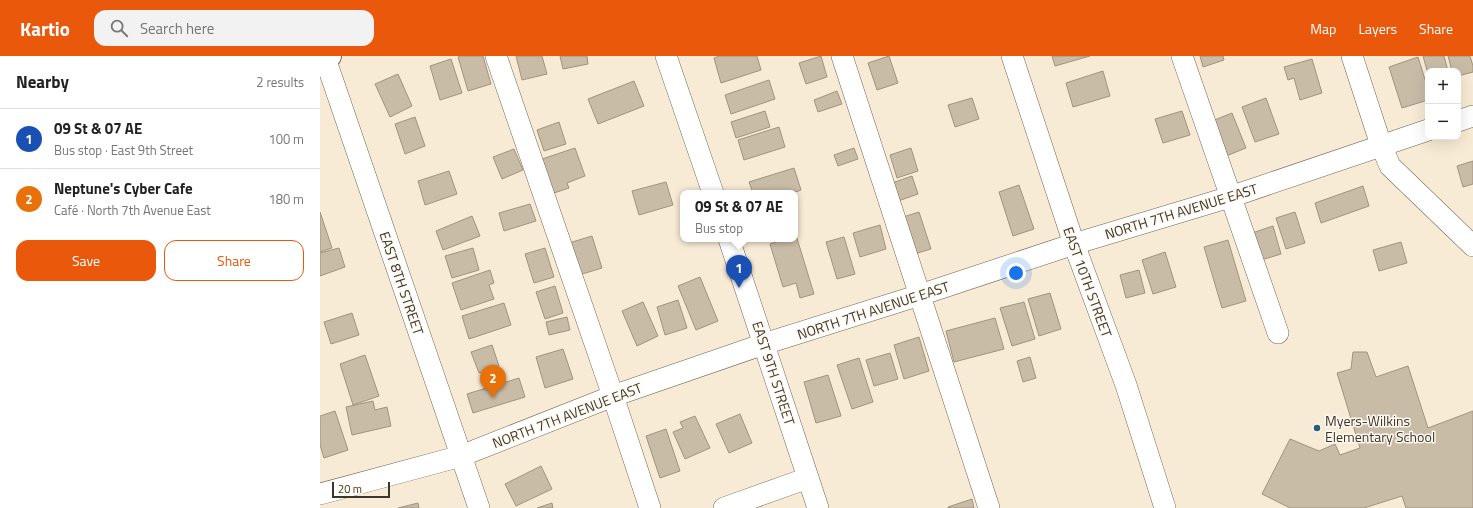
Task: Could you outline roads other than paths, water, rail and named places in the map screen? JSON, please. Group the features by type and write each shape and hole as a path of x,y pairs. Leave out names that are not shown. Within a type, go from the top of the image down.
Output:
{"street":[{"path":"496,56 650,508"},
{"path":"666,56 712,190"},
{"path":"842,56 989,508"},
{"name":"EAST 10TH STREET","path":"1012,56 1074,244 1126,385 1165,508"},
{"path":"1182,56 1278,333"},
{"path":"1352,56 1381,146 1390,166 1473,246"},
{"name":"EAST 8TH STREET","path":"325,58 478,508"},
{"path":"1461,120 1473,116"},
{"name":"NORTH 7TH AVENUE EAST","path":"320,494 461,456 613,396 764,344 920,295 1074,244 1230,197 1425,131"},
{"name":"EAST 9TH STREET","path":"729,242 818,508"},
{"path":"724,508 808,478"}],"place":[{"name":"09 St & 07 AE","path":"739,288"},
{"name":"Neptune's Cyber Cafe","path":"493,398"},
{"name":"Myers-Wilkins Elementary School","path":"1317,428"}]}
